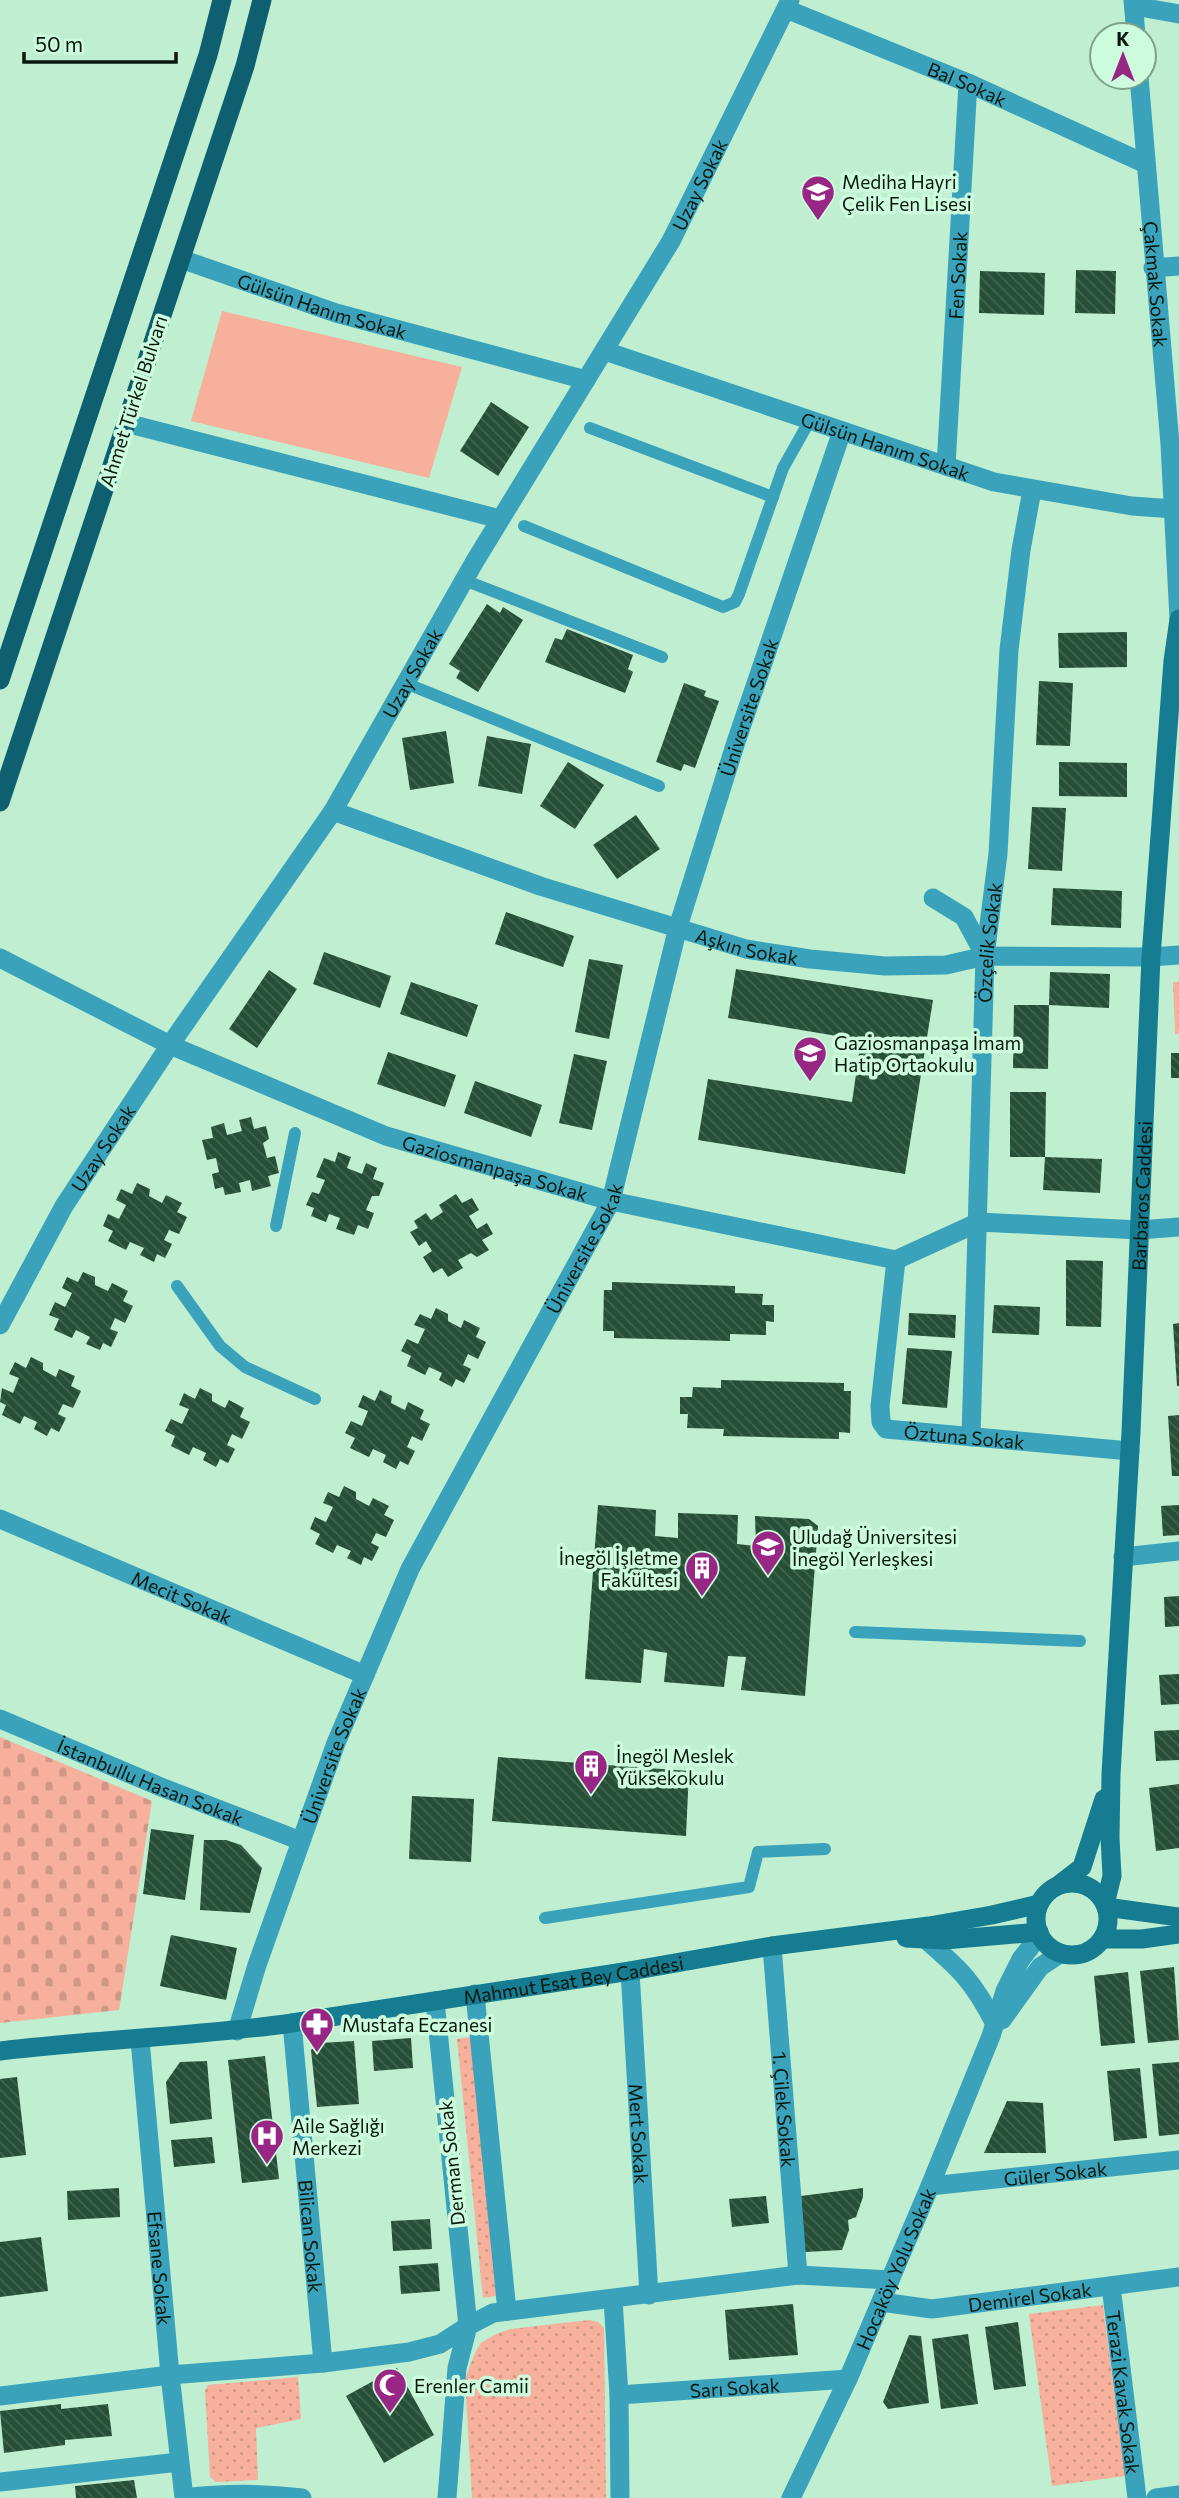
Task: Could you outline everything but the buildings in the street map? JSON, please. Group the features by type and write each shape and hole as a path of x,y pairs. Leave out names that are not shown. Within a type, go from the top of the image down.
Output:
{"main road":[{"name":"Ahmet Türkel Bulvarı","path":"0,680 208,55 222,0"},
{"name":"Ahmet Türkel Bulvarı","path":"0,802 246,66 262,0"},
{"name":"Barbaros Caddesi","path":"1111,1774 1130,1451 1151,957 1179,619"},
{"path":"1055,1887 1078,1883 1099,1894 1109,1916 1108,1928 1094,1948 1084,1953 1061,1954 1045,1943 1039,1933 1036,1914 1046,1894 1055,1887 1082,1867 1111,1774"},
{"path":"1106,1906 1112,1876 1111,1774"},
{"path":"853,1935 992,1915 1039,1904"},
{"path":"1106,1906 1179,1917"},
{"path":"853,1935 945,1940 1039,1933"},
{"path":"1102,1939 1142,1939 1179,1934"},
{"name":"Mahmut Esat Bey Caddesi","path":"0,2051 56,2044 237,2031 853,1935"}],"street":[{"path":"1135,21 1133,3 1179,14"},
{"name":"Bal Sokak","path":"788,5 1146,164"},
{"name":"Uzay Sokak","path":"0,1325 64,1206 170,1045 333,811 500,519 671,241 788,5"},
{"name":"Fen Sokak","path":"946,466 968,83"},
{"name":"Çakmak Sokak","path":"1140,91 1153,268 1174,443 1179,619"},
{"name":"Gülsün Hanım Sokak","path":"181,259 335,313 586,380"},
{"path":"1153,268 1179,266"},
{"name":"Gülsün Hanım Sokak","path":"605,351 994,482 1032,491 1132,506 1174,509"},
{"path":"126,423 500,519"},
{"name":"Üniversite Sokak","path":"237,2031 335,1743 410,1569 611,1201 678,927 736,742 842,432"},
{"name":"Özçelik Sokak","path":"971,1437 985,956 998,854 1009,650 1021,550 1032,491"},
{"name":"Aşkın Sokak","path":"333,811 540,886 746,949 885,966 946,965 985,956 1179,955"},
{"path":"933,898 964,917 985,956"},
{"name":"Gaziosmanpaşa Sokak","path":"0,958 170,1045 386,1136 611,1201 896,1261"},
{"path":"896,1261 979,1223 1139,1230 1179,1227"},
{"name":"Öztuna Sokak","path":"896,1261 880,1406 881,1422 886,1429 1130,1451"},
{"name":"Mecit Sokak","path":"0,1518 365,1675"},
{"path":"1124,1557 1179,1551"},
{"name":"İstanbullu Hasan Sokak","path":"0,1719 160,1787 301,1841"},
{"path":"992,2029 1021,1959 1039,1933"},
{"path":"925,1939 957,1965 977,1989 992,2029"},
{"name":"1. Çilek Sokak","path":"772,1946 798,2275"},
{"path":"992,2029 1040,1967 1061,1954"},
{"name":"Mert Sokak","path":"630,1971 649,2295"},
{"path":"475,1994 508,2311"},
{"name":"Derman Sokak","path":"435,2001 468,2326"},
{"name":"Bilican Sokak","path":"292,2023 323,2363"},
{"name":"Hocaköy Yolu Sokak","path":"791,2498 848,2379 881,2302 992,2029"},
{"name":"Efsane Sokak","path":"140,2040 170,2375 184,2498"},
{"name":"Güler Sokak","path":"930,2186 1179,2160"},
{"path":"0,2396 170,2375 323,2363 409,2352 440,2344 493,2313 508,2311 798,2275 890,2280"},
{"name":"Demirel Sokak","path":"881,2302 932,2309 1179,2277"},
{"name":"Terazi Kavak Sokak","path":"1111,2286 1137,2498"},
{"path":"613,2299 619,2395 620,2498"},
{"path":"447,2498 457,2368 468,2326"},
{"name":"Sarı Sokak","path":"619,2395 848,2379"},
{"path":"0,2482 179,2462"},
{"path":"184,2498 221,2494 273,2494 302,2498"},
{"path":"1156,2498 1179,2495"}],"lane":[{"path":"524,526 723,607 731,605 737,598 788,457 810,420"},
{"path":"590,428 773,497"},
{"path":"464,580 662,657"},
{"path":"405,683 659,786"},
{"path":"276,1226 295,1133"},
{"path":"177,1286 220,1346 246,1367 315,1399"},
{"path":"855,1632 1080,1641"},
{"path":"545,1917 749,1887 758,1852 825,1849"}],"green space":[{"path":"222,311 462,367 429,478 191,421"},
{"path":"1173,982 1179,982 1179,1034 1175,1034"},
{"path":"0,1737 152,1801 119,2010 0,2023"},
{"path":"471,2037 496,2296 483,2298 457,2039"},
{"path":"1103,2305 1125,2476 1052,2486 1029,2314"},
{"path":"589,2320 598,2322 604,2328 606,2498 472,2498 465,2379 481,2343 511,2329"},
{"path":"298,2377 301,2419 256,2428 258,2480 216,2482 210,2477 205,2391 208,2385"}],"place":[{"name":"Mediha Hayri Çelik Fen Lisesi","path":"818,222"},
{"name":"Gaziosmanpaşa İmam Hatip Ortaokulu","path":"810,1083"},
{"name":"Uludağ Üniversitesi İnegöl Yerleşkesi","path":"768,1577"},
{"name":"İnegöl İşletme Fakültesi","path":"702,1598"},
{"name":"İnegöl Meslek Yüksekokulu","path":"591,1796"},
{"name":"Mustafa Eczanesi","path":"317,2054"},
{"name":"Aile Sağlığı Merkezi","path":"267,2166"},
{"name":"Erenler Camii","path":"390,2415"}]}
